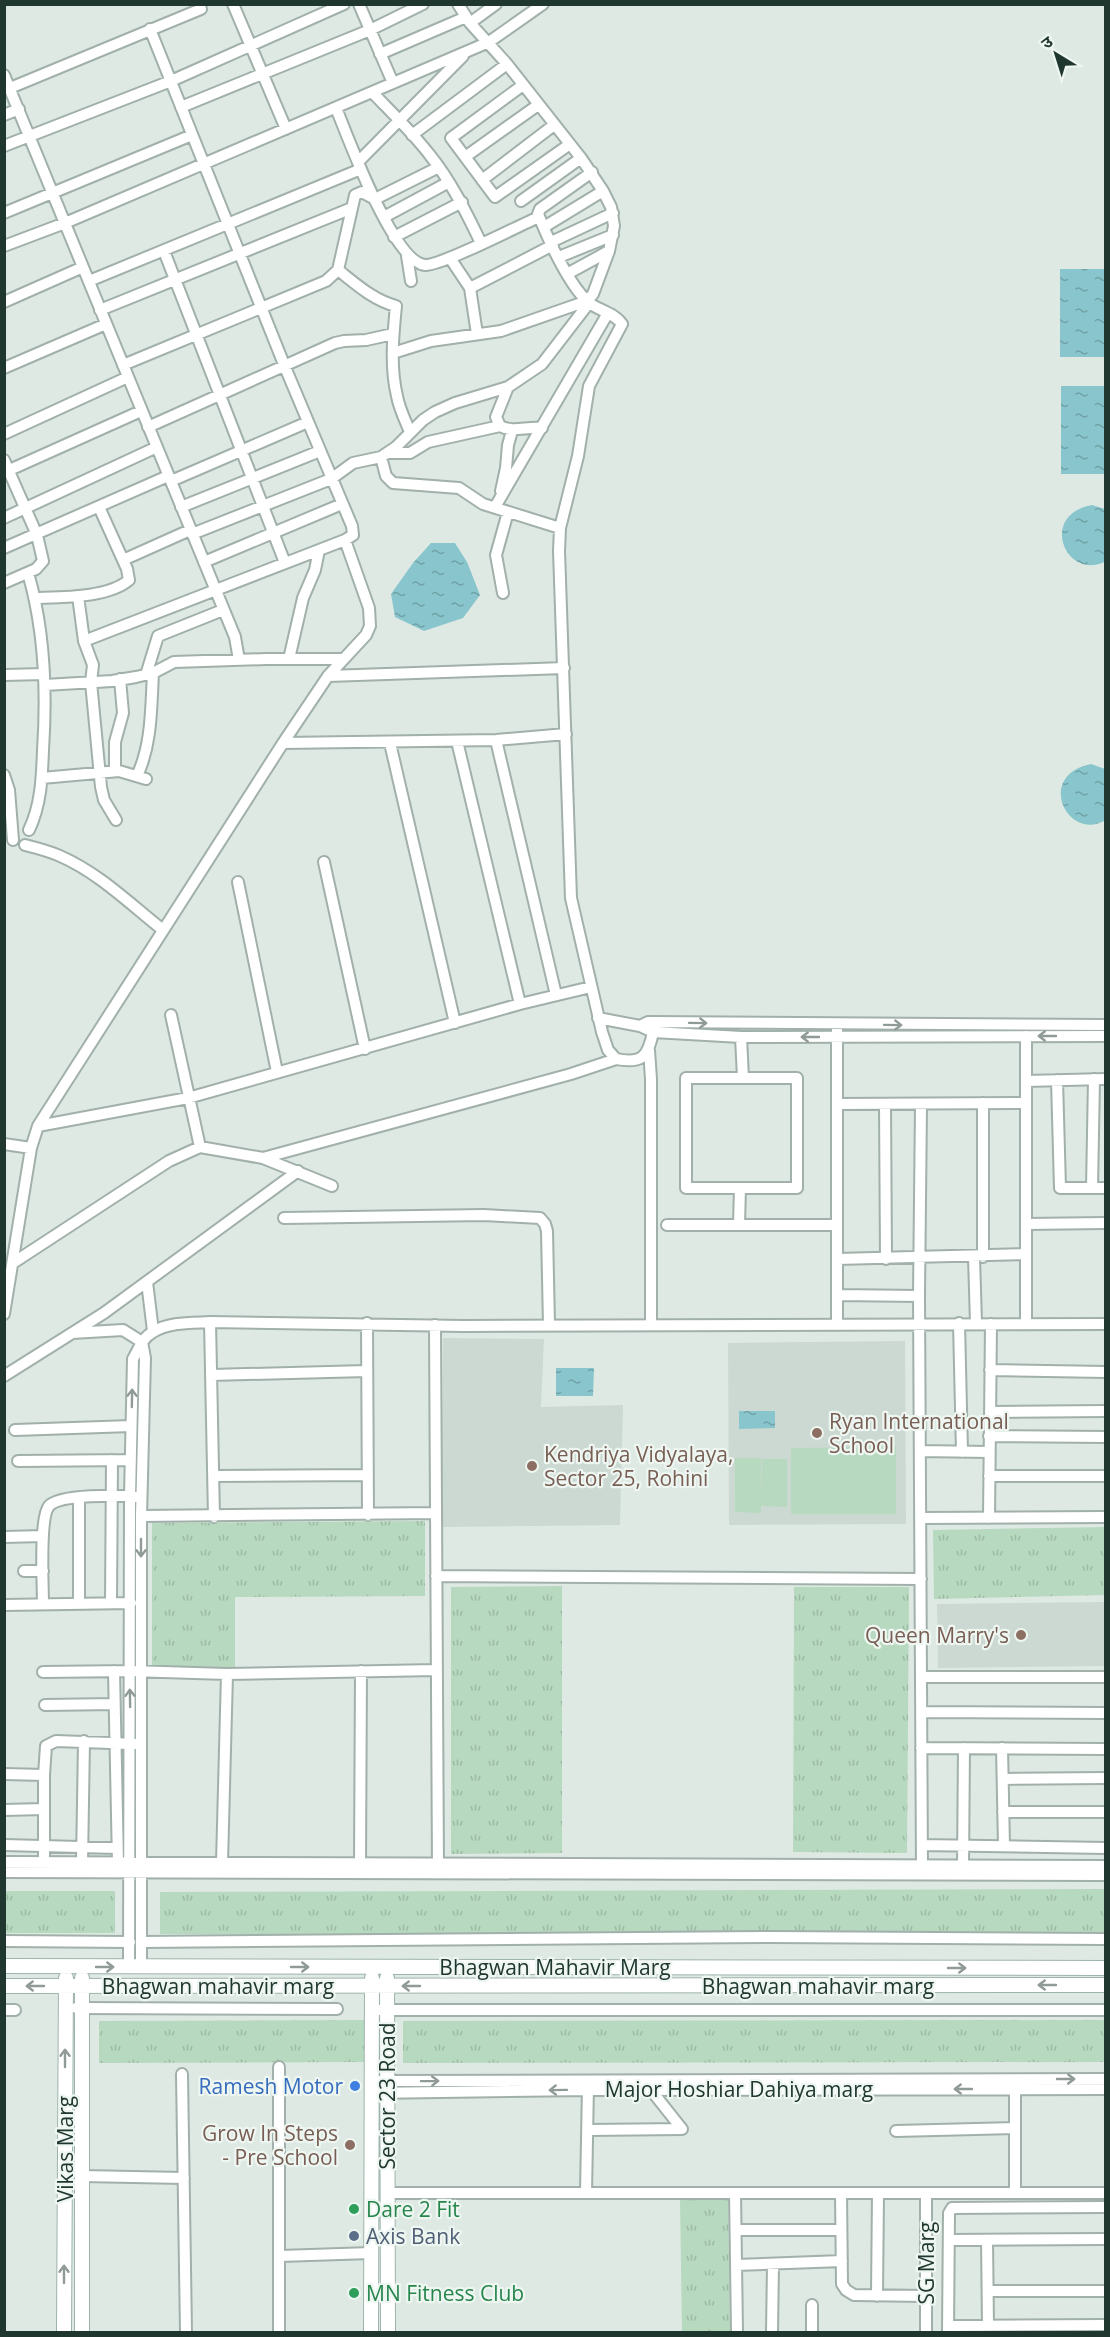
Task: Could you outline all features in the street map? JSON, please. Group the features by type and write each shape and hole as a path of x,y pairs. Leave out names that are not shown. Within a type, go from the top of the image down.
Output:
{"main road":[{"name":"Bhagwan Mahavir Marg","path":"4,1966 1106,1968"},
{"name":"Vikas Marg","path":"64,2332 66,1966"},
{"name":"Vikas Marg","path":"82,1967 82,2332"},
{"name":"Sector 23 Road","path":"371,2332 372,1967"},
{"name":"Sector 23 Road","path":"387,1967 388,2332"},
{"path":"926,1968 927,1986"},
{"name":"Bhagwan mahavir marg","path":"65,1986 1106,1985"},
{"path":"4,1986 65,1986"}],"street":[{"path":"200,4 201,9 6,81 235,637 239,660"},
{"path":"233,4 286,129"},
{"path":"4,147 171,81 344,4"},
{"path":"359,4 393,83"},
{"path":"384,455 435,412 455,403 508,387 542,364 593,294 613,236 613,213 592,172 507,64 468,20 458,4"},
{"path":"380,54 468,20 496,4"},
{"path":"4,246 65,223 489,42 543,4"},
{"path":"181,107 370,30 422,5"},
{"path":"84,640 215,591 353,535 353,530 261,309 150,29"},
{"path":"89,281 228,225 359,165 468,51"},
{"path":"412,135 507,64"},
{"path":"523,85 451,138 495,197 570,144"},
{"path":"372,92 439,167 462,202 481,243"},
{"path":"465,157 538,105"},
{"path":"336,108 375,199 394,237 407,256 411,281"},
{"path":"4,115 19,109"},
{"path":"482,180 554,125"},
{"path":"4,213 192,135"},
{"path":"521,201 581,158"},
{"path":"375,199 439,167"},
{"path":"592,172 540,209 542,222 574,286 588,302 621,321 621,327 589,387 578,456 560,528 559,560 570,892 598,1018 608,1050 616,1059"},
{"path":"384,217 449,182"},
{"path":"407,256 423,265 450,258 481,243 542,222 603,191"},
{"path":"123,365 326,281 338,270 354,195 362,192 375,199"},
{"path":"394,237 462,202"},
{"path":"100,310 352,208"},
{"path":"470,288 613,213"},
{"path":"559,257 613,236"},
{"path":"164,251 285,563"},
{"path":"567,273 609,251"},
{"path":"450,258 470,288 477,334"},
{"path":"4,302 83,267"},
{"path":"338,270 372,297 382,303 396,306 393,353 397,398 410,432"},
{"path":"393,353 431,341 501,331 588,302"},
{"path":"498,502 608,314"},
{"path":"4,368 106,324"},
{"path":"148,427 344,341 366,340 393,334"},
{"path":"4,434 128,376"},
{"path":"500,426 496,417 508,387"},
{"path":"4,583 41,566 43,561 37,535 6,468 141,411"},
{"path":"4,548 308,422"},
{"path":"123,560 331,479 353,463 384,455 410,453 428,442 500,426 512,431 529,427 542,428"},
{"path":"498,502 512,431"},
{"path":"4,518 157,447"},
{"path":"181,507 320,451"},
{"path":"384,455 386,476 393,483 459,488 475,499 498,502 508,512 560,528"},
{"path":"204,562 342,504"},
{"path":"35,598 78,596 105,591 125,583 129,575 99,507"},
{"path":"503,593 495,555 508,512"},
{"path":"4,1314 31,1148 38,1126 283,743 328,676 366,635 371,620 369,608 345,540"},
{"path":"290,659 303,597 315,570 319,550"},
{"path":"28,573 41,628 44,679 42,778 35,818 29,830"},
{"path":"78,596 84,640 93,665 91,682 104,800 116,819"},
{"path":"42,778 115,771 142,778 149,737 149,674 158,636 223,610"},
{"path":"4,675 91,682 149,674 174,662 344,659"},
{"path":"328,676 564,668"},
{"path":"115,771 116,742 123,713 120,679"},
{"path":"283,743 496,740 566,734"},
{"path":"496,740 556,995"},
{"path":"457,741 520,1004"},
{"path":"390,743 455,1023"},
{"path":"4,775 9,790 13,840"},
{"path":"25,845 61,856 79,866 105,883 163,930"},
{"path":"324,862 365,1049"},
{"path":"238,882 278,1072"},
{"path":"38,1126 188,1098 520,1004 591,987"},
{"path":"171,1015 200,1147"},
{"path":"598,1018 640,1026 653,1032 741,1037 1106,1036"},
{"path":"640,1026 648,1022 1106,1025"},
{"path":"837,1024 837,1324"},
{"path":"651,1323 649,1050 653,1032"},
{"path":"1026,1036 1026,1323"},
{"path":"741,1037 743,1078"},
{"path":"263,1158 571,1074 616,1059 641,1059 649,1050"},
{"path":"686,1078 797,1078 797,1188 740,1188 686,1188 686,1078"},
{"path":"1026,1081 1100,1079 1092,1188"},
{"path":"1057,1080 1060,1188 1106,1188"},
{"path":"976,1323 983,1103"},
{"path":"837,1104 1026,1103"},
{"path":"885,1104 886,1259"},
{"path":"921,1104 919,1324 922,1870"},
{"path":"4,1144 31,1148"},
{"path":"13,1263 169,1161 200,1147 263,1158 332,1186"},
{"path":"4,1376 147,1282 298,1171"},
{"path":"739,1224 740,1188"},
{"path":"284,1218 484,1215 540,1218 547,1230 549,1325"},
{"path":"1026,1224 1106,1223"},
{"path":"667,1225 837,1225"},
{"path":"837,1259 1026,1254"},
{"path":"147,1282 153,1332"},
{"path":"837,1295 919,1296"},
{"path":"135,1967 135,1672 141,1516 131,1460 131,1426 133,1359 142,1342 153,1332 182,1324 210,1322 435,1325 1106,1324"},
{"path":"210,1322 213,1516"},
{"path":"368,1323 366,1371 369,1515"},
{"path":"959,1323 962,1452"},
{"path":"989,1518 991,1324"},
{"path":"435,1325 437,1869"},
{"path":"72,1333 123,1330 142,1342 145,1358 131,1603 135,1672"},
{"path":"990,1370 1106,1372"},
{"path":"211,1375 366,1371"},
{"path":"990,1412 1106,1412"},
{"path":"15,1430 131,1426"},
{"path":"989,1436 1106,1437"},
{"path":"920,1451 989,1452"},
{"path":"111,1603 112,1460"},
{"path":"18,1461 131,1460"},
{"path":"213,1476 368,1475"},
{"path":"989,1476 1106,1476"},
{"path":"43,1604 43,1536 45,1514 49,1506 62,1499 136,1497"},
{"path":"79,1498 79,1604"},
{"path":"141,1516 436,1513"},
{"path":"920,1518 1106,1517"},
{"path":"4,1537 43,1536"},
{"path":"24,1570 43,1571"},
{"path":"436,1576 921,1579"},
{"path":"4,1605 131,1603"},
{"path":"43,1671 227,1674 436,1670"},
{"path":"114,1671 118,1863"},
{"path":"360,1864 361,1671"},
{"path":"222,1863 227,1674"},
{"path":"921,1677 1106,1677"},
{"path":"45,1705 114,1704"},
{"path":"921,1712 1106,1713"},
{"path":"44,1863 43,1809 46,1746 56,1741 135,1744"},
{"path":"82,1863 84,1741"},
{"path":"921,1748 1106,1749"},
{"path":"963,1866 964,1748"},
{"path":"1002,1748 1004,1846"},
{"path":"4,1774 44,1775"},
{"path":"1003,1779 1106,1778"},
{"path":"4,1810 43,1809"},
{"path":"1003,1812 1106,1812"},
{"path":"4,1845 117,1848"},
{"path":"922,1845 1106,1848"},
{"path":"4,1862 118,1863 135,1868 922,1870 1106,1875"},
{"path":"4,1872 222,1863 360,1864 437,1869"},
{"path":"922,1870 963,1866 1106,1866"},
{"path":"4,1941 759,1937 1106,1938"},
{"path":"65,2008 337,2009"},
{"path":"372,2010 1106,2010"},
{"path":"279,2067 279,2332"},
{"path":"183,2074 186,2332"},
{"name":"Major Hoshiar Dahiya marg","path":"588,2085 651,2090 1015,2084 1106,2079"},
{"path":"1005,2207 1010,2193 1015,2128 1015,2084"},
{"name":"Major Hoshiar Dahiya marg","path":"372,2087 1015,2084 1106,2089"},
{"path":"586,2193 588,2085"},
{"path":"588,2130 682,2129 651,2090"},
{"path":"896,2131 1015,2128"},
{"path":"82,2176 183,2178"},
{"path":"388,2193 1106,2193"},
{"path":"735,2193 737,2332"},
{"path":"841,2193 842,2284 846,2290 854,2295 926,2296"},
{"path":"877,2296 878,2193"},
{"name":"SG Marg","path":"926,2193 926,2332"},
{"path":"1106,2208 952,2208 949,2213 948,2329 988,2325 1106,2325"},
{"path":"735,2230 841,2230"},
{"path":"949,2240 1106,2239"},
{"path":"987,2240 988,2325"},
{"path":"280,2256 371,2253"},
{"path":"736,2265 842,2261"},
{"path":"772,2332 773,2265"},
{"path":"988,2291 1106,2291"},
{"path":"812,2305 812,2332"}],"shaded area":[{"name":"Kendriya Vidyalaya, Sector 25, Rohini","path":"443,1338 544,1339 541,1407 623,1405 620,1525 442,1527"},
{"name":"Ryan International School","path":"905,1341 906,1524 729,1525 728,1343"},
{"name":"Queen Marry's","path":"1105,1602 1105,1666 938,1668 937,1604"}],"green space":[{"path":"896,1447 896,1514 791,1514 791,1448"},
{"path":"735,1458 761,1458 761,1513 735,1512"},
{"path":"762,1459 787,1459 787,1507 761,1506"},
{"path":"425,1521 425,1596 235,1597 235,1667 152,1668 152,1523"},
{"path":"1105,1527 1105,1595 934,1599 933,1530"},
{"path":"562,1586 562,1853 451,1854 451,1587"},
{"path":"794,1587 909,1587 907,1853 793,1852"},
{"path":"1106,1889 1105,1933 160,1934 160,1892"},
{"path":"5,1891 115,1891 115,1933 5,1933"},
{"path":"365,2020 365,2062 99,2063 99,2021"},
{"path":"1105,2020 1105,2062 403,2063 403,2021"},
{"path":"680,2200 728,2200 730,2332 682,2332"}],"water":[{"path":"1060,269 1105,269 1105,357 1060,357"},
{"path":"1061,386 1105,386 1105,474 1061,474"},
{"path":"1092,505 1105,509 1106,561 1092,565 1080,563 1070,556 1064,545 1062,533 1066,521 1075,511"},
{"path":"431,543 455,543 467,562 480,595 463,618 424,631 395,617 391,594 413,563"},
{"path":"1091,764 1105,769 1106,820 1092,825 1079,822 1069,815 1063,805 1061,793 1064,781 1074,771"},
{"path":"556,1368 594,1368 593,1396 556,1396"},
{"path":"739,1411 775,1411 775,1428 739,1429"}],"place":[{"name":"Ryan International School","path":"817,1433"},
{"name":"Kendriya Vidyalaya, Sector 25, Rohini","path":"532,1466"},
{"name":"Queen Marry's","path":"1021,1635"},
{"name":"Ramesh Motor","path":"355,2086"},
{"name":"Grow In Steps - Pre School","path":"350,2145"},
{"name":"Dare 2 Fit","path":"354,2209"},
{"name":"Axis Bank","path":"354,2236"},
{"name":"MN Fitness Club","path":"354,2293"}]}
